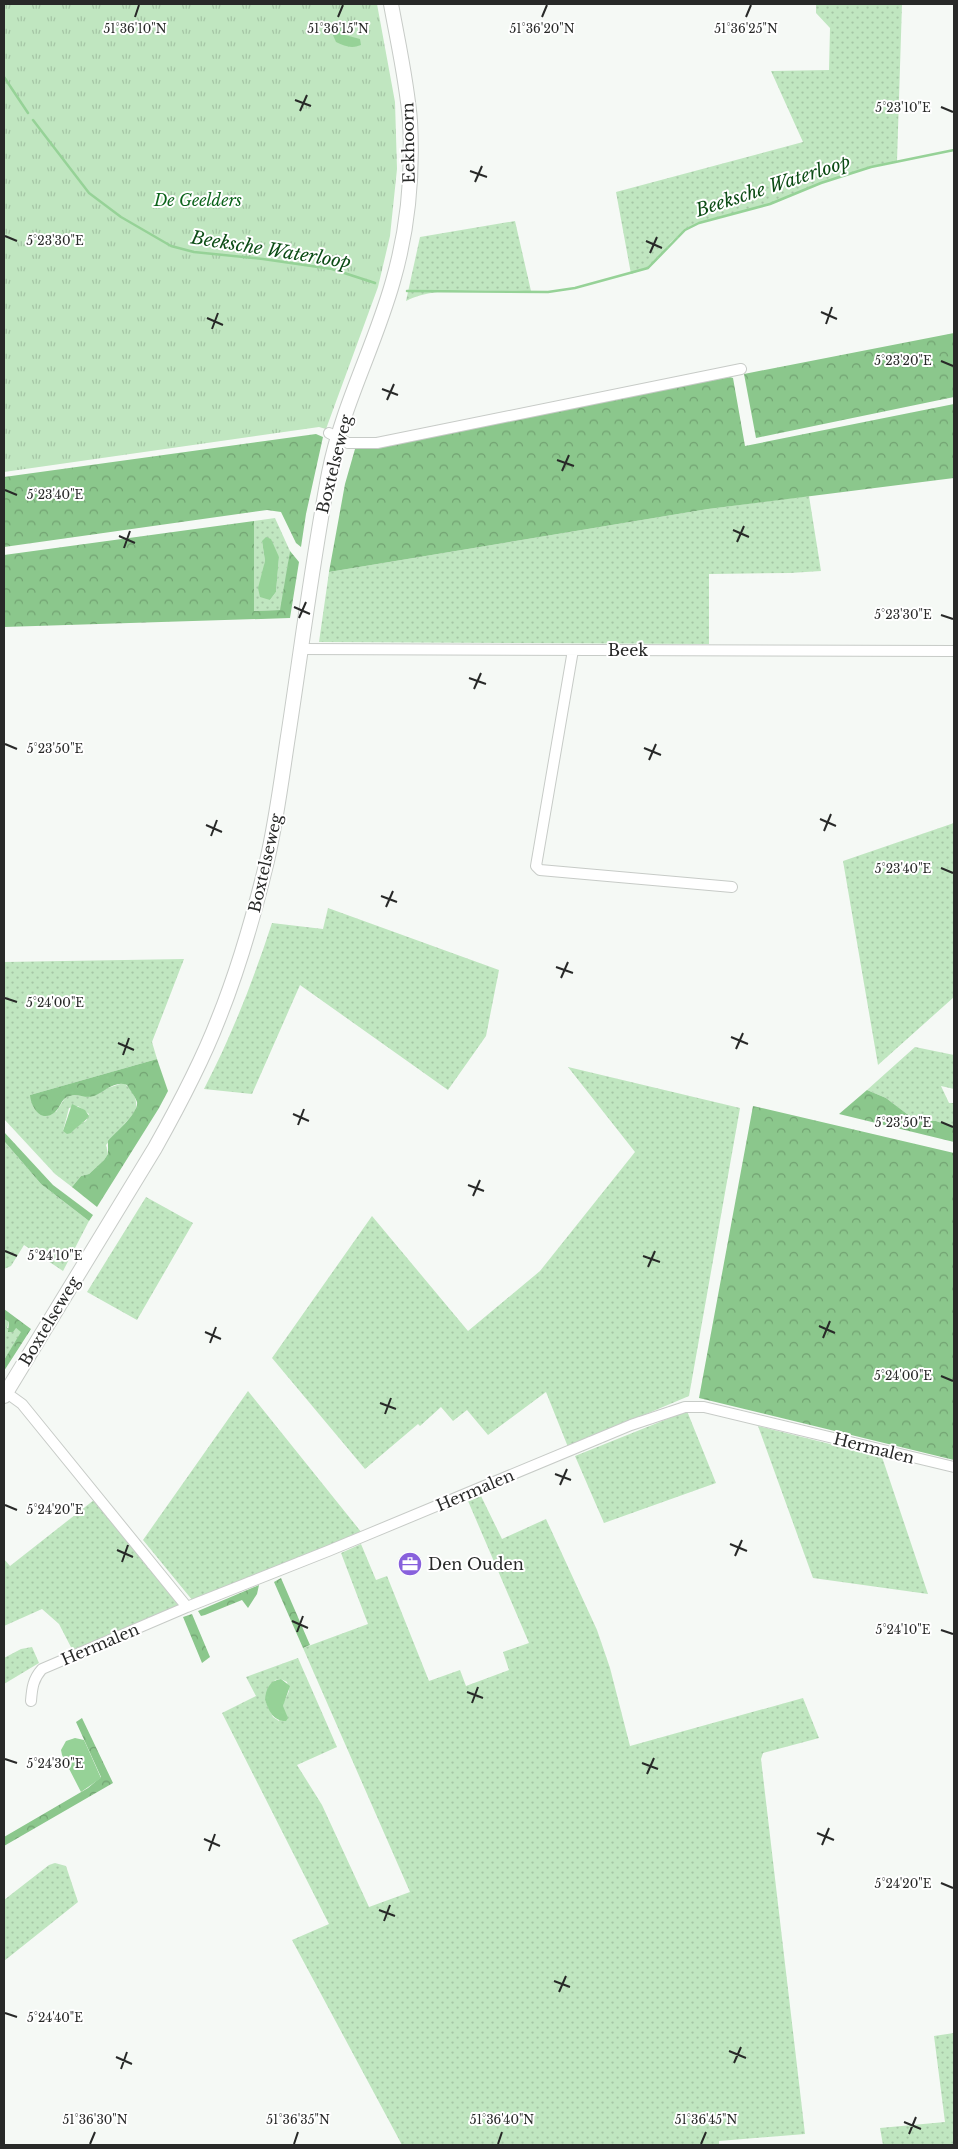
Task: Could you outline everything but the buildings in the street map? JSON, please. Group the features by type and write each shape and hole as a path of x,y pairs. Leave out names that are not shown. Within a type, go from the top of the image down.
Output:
{"main road":[{"name":"Eekhoorn","path":"391,4 410,122 408,204 404,236 393,282"},
{"name":"Boxtelseweg","path":"5,1393 155,1148 178,1107 217,1023 236,973 268,859 277,812 333,436 375,338 393,282"}],"street":[{"path":"333,436 348,443 376,442 741,369"},
{"name":"Beek","path":"302,649 954,651"},
{"path":"573,650 536,866 540,870 732,887"},
{"path":"5,1393 22,1404 187,1607"},
{"name":"Hermalen","path":"31,1700 32,1685 42,1669 187,1607 336,1548 631,1425 685,1407 704,1407 954,1467"}],"green space":[{"name":"De Geelders","path":"4,4 377,4 395,102 397,169 390,236 378,287 326,429 319,427 4,472"},
{"path":"816,4 902,4 897,161 821,183 770,204 699,223 685,230 671,242 648,268 631,274 616,192 803,142 771,71 829,70 830,28 816,13"},
{"path":"515,221 531,291 449,291 418,296 406,301 420,237"},
{"path":"954,333 954,397 756,438 744,374"},
{"path":"730,377 733,378 745,446 954,404 954,478 708,509 329,572 345,484 355,449"},
{"path":"316,434 323,437 306,514 301,547 296,543 281,512 267,510 4,547 4,477"},
{"path":"809,496 821,571 709,574 709,644 319,642 329,572 708,509"},
{"path":"275,518 290,551 280,610 254,611 254,521","holes":["262,541 279,557 276,592 270,600 264,569 265,561"]},
{"path":"254,521 254,611 280,610 290,551 299,562 290,618 4,627 4,555"},
{"path":"954,823 954,997 878,1065 843,861"},
{"path":"328,908 499,970 486,1036 448,1090 300,985 252,1094 204,1089 241,1007 272,923 323,929"},
{"path":"184,959 152,1042 157,1059 30,1095 56,1112 65,1098 70,1095 84,1096 123,1083 130,1088 136,1100 134,1113 106,1145 108,1154 104,1160 89,1174 81,1176 72,1187 55,1174 4,1119 4,962","holes":["78,1106 89,1114 86,1121 63,1131 69,1108"]},
{"path":"915,1047 954,1055 954,1089 941,1086 949,1103 954,1103 954,1127 936,1121 919,1120 907,1114 886,1098 867,1090"},
{"path":"157,1059 168,1091 97,1207 72,1187 81,1176 89,1174 104,1160 108,1154 108,1141 126,1123 137,1107 134,1095 127,1085 118,1084 94,1096 74,1095 67,1097 55,1112 45,1116 35,1109 30,1095"},
{"path":"568,1067 740,1108 689,1396 568,1447 546,1392 488,1435 467,1410 453,1421 441,1407 365,1469 272,1358 372,1216 468,1331 540,1271 635,1152"},
{"path":"867,1090 886,1098 907,1114 919,1120 936,1121 954,1127 954,1142 839,1114"},
{"path":"753,1106 954,1153 954,1460 699,1398"},
{"path":"4,1132 53,1185 93,1215 89,1221 41,1184 4,1141"},
{"path":"4,1141 41,1184 89,1221 63,1271 24,1245 11,1266 4,1269"},
{"path":"146,1197 193,1223 137,1320 87,1292"},
{"path":"4,1309 31,1329 4,1371 4,1360 21,1332 16,1328 13,1332 8,1332 9,1322 4,1319"},
{"path":"4,1319 9,1322 7,1328 16,1328 22,1332 4,1360"},
{"path":"248,1391 362,1533 193,1601 143,1540"},
{"path":"687,1411 716,1483 604,1523 575,1456"},
{"path":"758,1426 882,1457 928,1594 813,1578"},
{"path":"481,1496 502,1539 546,1519 597,1630 610,1668 630,1746 803,1698 819,1738 763,1753 761,1759 805,2134 719,2141 719,2145 402,2145 292,1940 329,1924 222,1713 256,1696 246,1677 298,1658 337,1747 297,1765 322,1805 369,1907 410,1892 303,1648 368,1624 341,1553 361,1544 376,1580 387,1576 429,1681 460,1670 466,1686 509,1670 503,1652 529,1643 468,1501","holes":["281,1679 287,1682 289,1691 279,1721 273,1717 265,1700 275,1680"]},
{"path":"94,1500 179,1605 73,1651 59,1624 42,1609 4,1626 4,1559 10,1566"},
{"path":"281,1578 310,1645 303,1648 274,1582"},
{"path":"259,1585 257,1594 248,1608 242,1600 201,1616 198,1611"},
{"path":"192,1614 210,1657 202,1663 183,1617"},
{"path":"32,1647 39,1663 4,1684 4,1658 21,1649"},
{"path":"82,1718 113,1783 4,1846 4,1837 88,1788 101,1777 76,1722"},
{"path":"55,1863 66,1866 78,1902 4,1961 4,1900 49,1865"},
{"path":"954,2033 954,2145 883,2145 880,2128 945,2122 934,2036"}],"shaded area":[{"path":"338,23 343,25 345,35 360,39 361,45 351,47 336,42 332,33 335,25"},
{"path":"266,537 271,539 279,557 276,592 270,600 260,597 258,588 265,561 262,541"},
{"path":"72,1104 85,1110 89,1116 71,1133 67,1134 63,1131"},
{"path":"281,1679 290,1686 283,1706 288,1718 286,1721 275,1717 265,1700 269,1686"},
{"path":"75,1738 84,1740 101,1778 81,1792 61,1750 66,1741"}],"waterway":[{"name":"Beeksche Waterloop","path":"4,77 28,113"},
{"name":"Beeksche Waterloop","path":"33,120 89,193 121,217 171,246 194,252 332,269 375,283"},
{"name":"Beeksche Waterloop","path":"407,291 548,292 575,288 648,268 685,230 699,223 770,204 821,183 871,167 954,150"}],"place":[{"name":"Den Ouden","path":"410,1564"}]}
